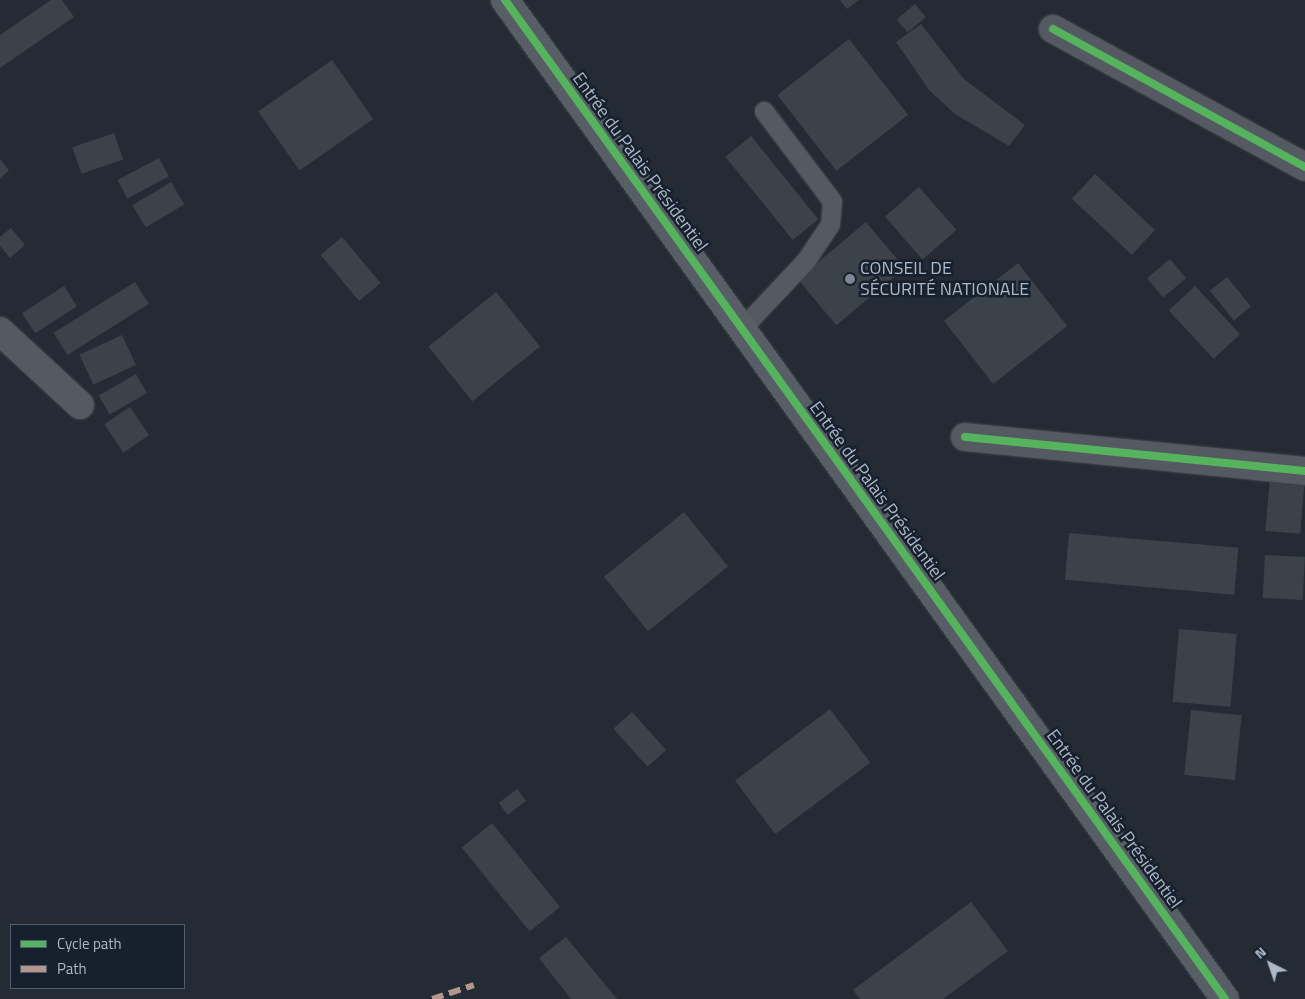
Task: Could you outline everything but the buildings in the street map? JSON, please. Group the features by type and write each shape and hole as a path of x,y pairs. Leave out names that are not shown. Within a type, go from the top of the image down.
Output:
{"street":[{"name":"Entrée du Palais Présidentiel","path":"505,0 1226,999"},
{"path":"1053,28 1305,167"},
{"path":"0,331 80,405"},
{"path":"965,437 1305,471"}],"lane":[{"path":"742,328 806,260 830,224 832,201 764,111"}],"marked path":[{"path":"432,999 474,985"}],"cycle path":[{"path":"505,0 1225,999"},
{"path":"1053,29 1305,167"},
{"path":"965,437 1305,471"}],"place":[{"name":"CONSEIL DE SÉCURITÉ NATIONALE","path":"850,279"}]}
